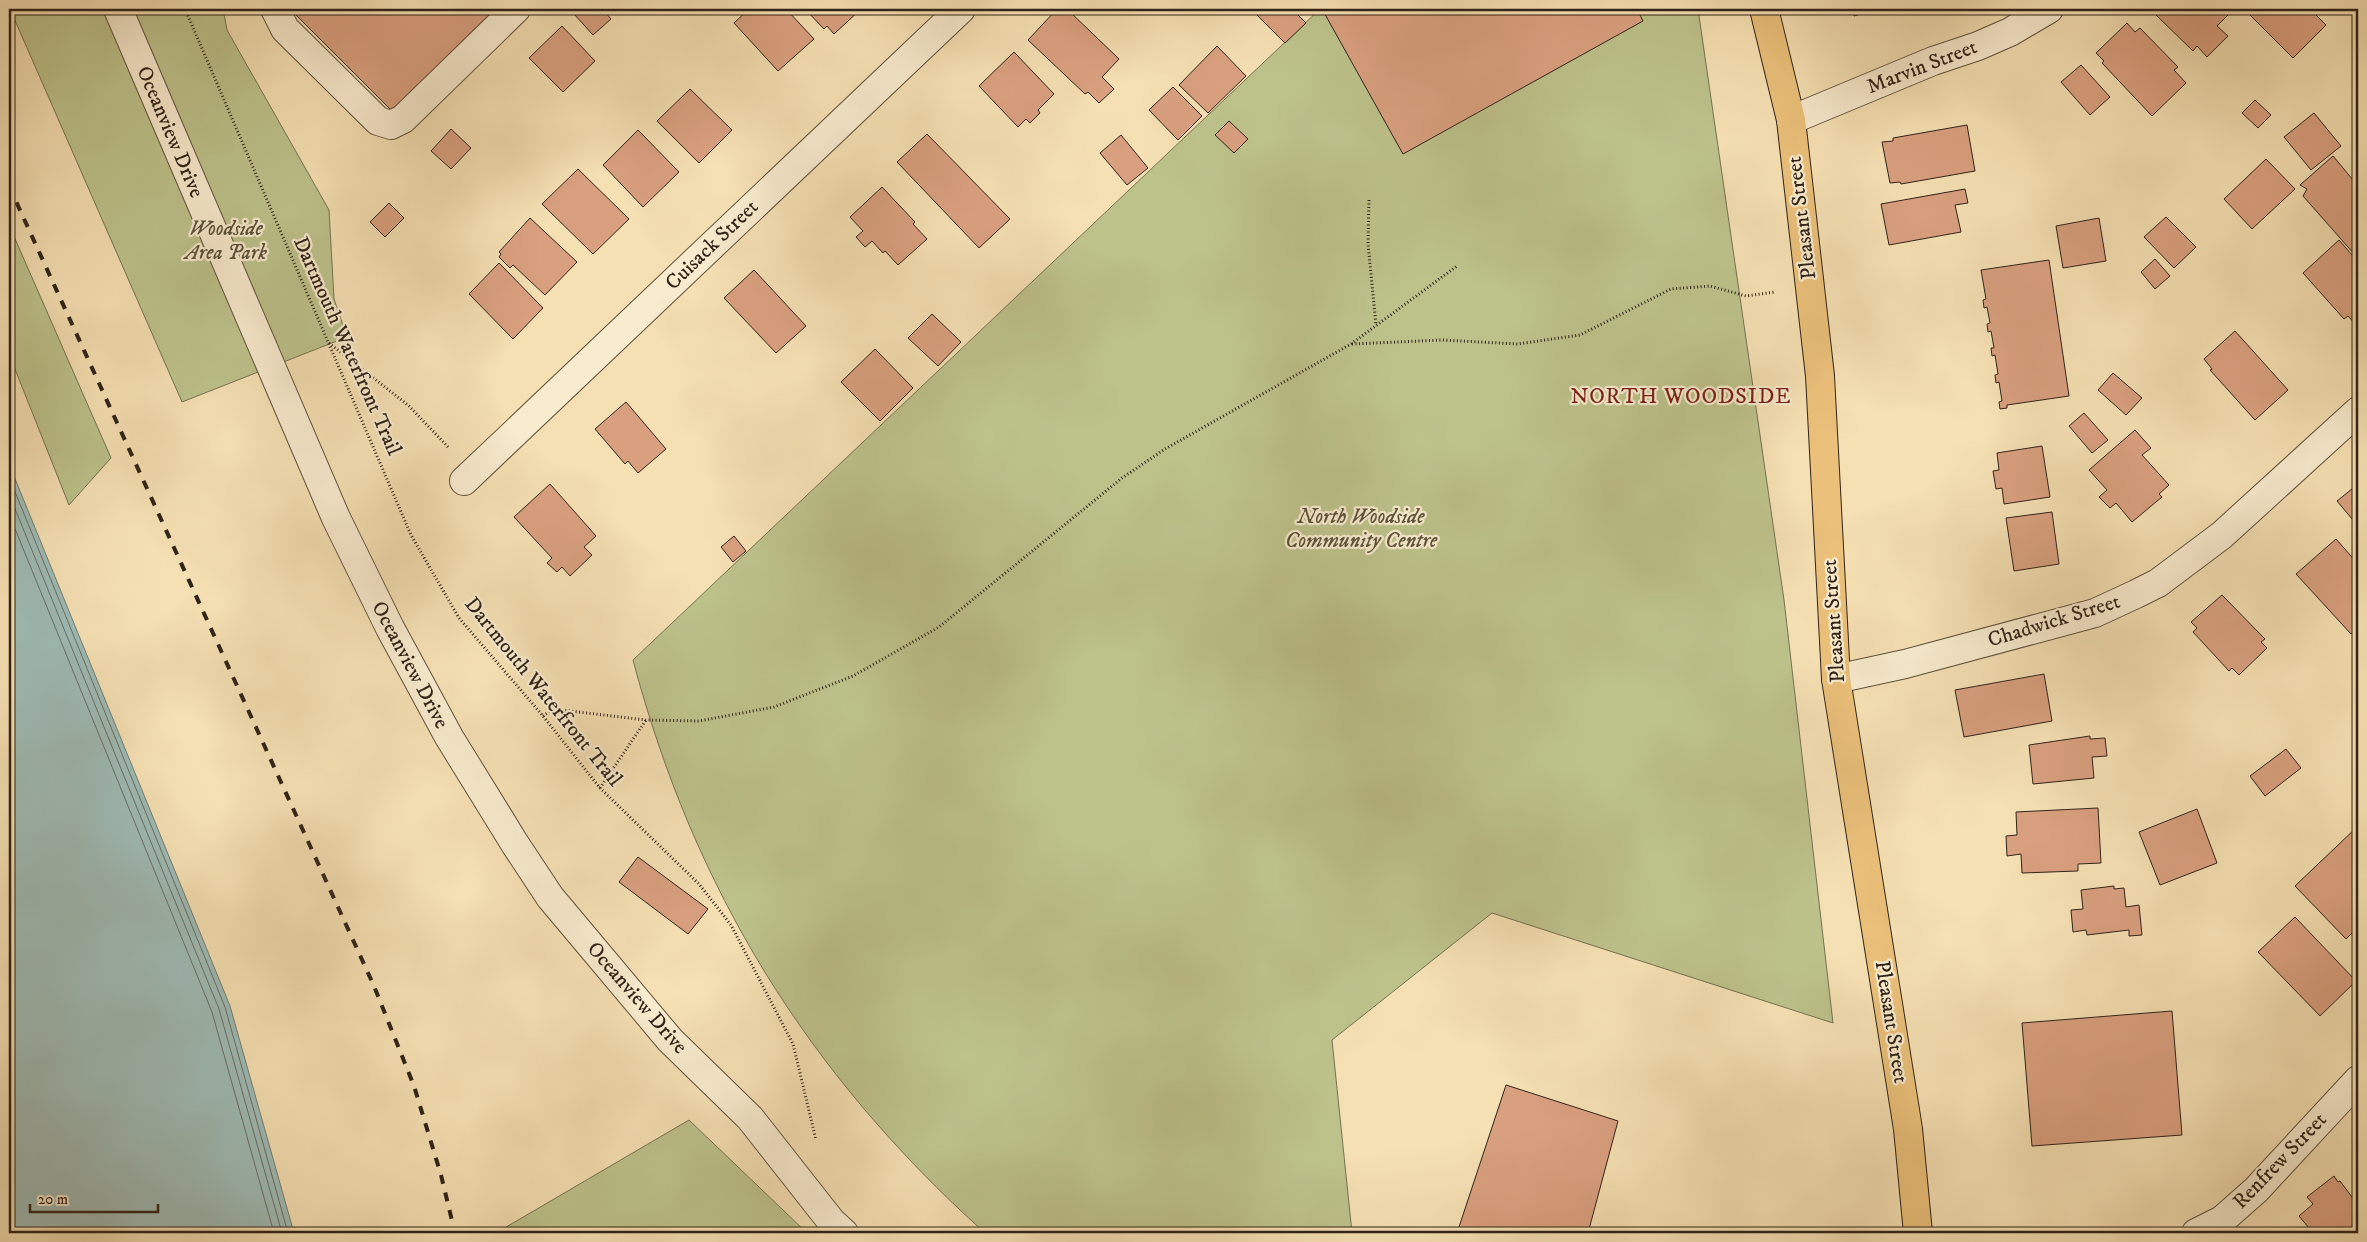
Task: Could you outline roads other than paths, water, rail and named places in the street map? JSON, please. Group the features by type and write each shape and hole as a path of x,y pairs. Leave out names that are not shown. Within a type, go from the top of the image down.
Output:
{"main road":[{"name":"Pleasant Street","path":"1764,9 1791,120 1820,376 1836,679 1908,1129 1918,1233"}],"street":[{"name":"Oceanview Drive","path":"118,9 336,518 366,582 449,737 510,837 550,897 670,1040 750,1118 831,1221 844,1233"},
{"path":"275,9 285,29 378,120 391,125 403,119 516,9"},
{"name":"Cuisack Street","path":"464,481 961,9"},
{"name":"Marvin Street","path":"1791,120 1933,61 1978,46 2010,32 2049,9"},
{"name":"Chadwick Street","path":"1836,679 1905,664 2095,613 2158,583 2222,535 2358,411"},
{"name":"Renfrew Street","path":"2196,1233 2222,1220 2256,1190 2358,1080"}],"water":[{"path":"9,464 230,1006 294,1233 9,1233"}],"railway":[{"path":"9,186 374,986 414,1086 441,1175 455,1233"}],"district":[{"name":"NORTH WOODSIDE","path":"1681,396"}],"park label":[{"name":"Woodside Area Park","path":"226,241"},
{"name":"North Woodside Community Centre","path":"1361,529"}]}
